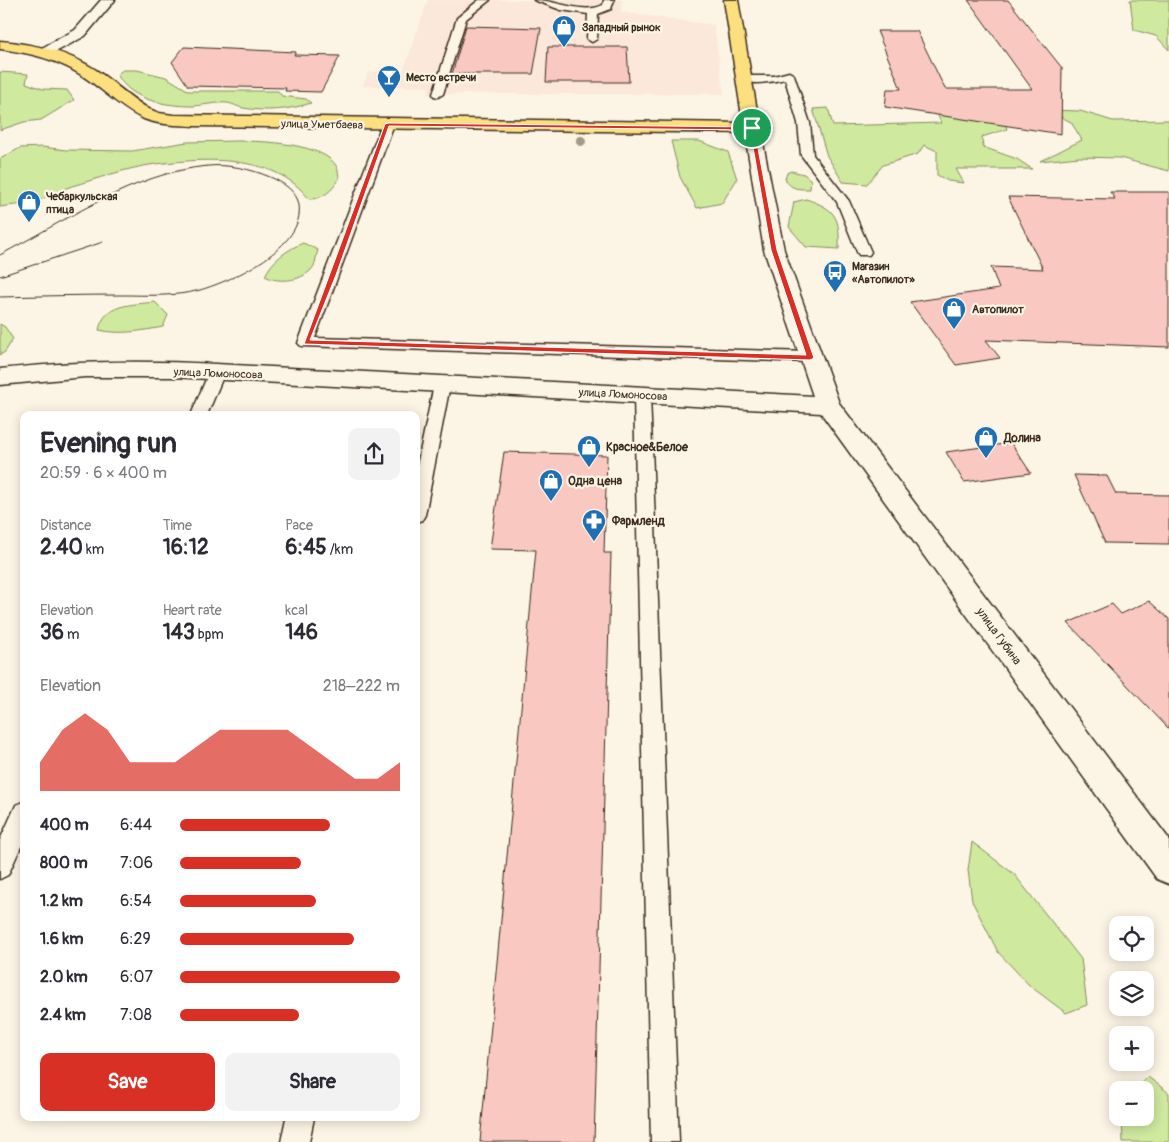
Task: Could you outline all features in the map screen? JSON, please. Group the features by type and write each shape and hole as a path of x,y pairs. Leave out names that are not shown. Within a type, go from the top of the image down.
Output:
{"main road":[{"path":"731,0 752,128"},
{"name":"улица Уметбаева","path":"0,45 45,52 70,61 129,103 153,116 194,121 752,128"}],"street":[{"path":"45,52 80,34 108,0"},
{"path":"752,128 774,250 810,358 828,405"},
{"name":"улица Ломоносова","path":"0,377 32,372 88,369 217,372 828,405"},
{"name":"улица Губина","path":"828,405 1169,867"}],"lane":[{"path":"438,94 462,18 485,0"},
{"path":"539,0 586,12 601,11 608,7 609,0"},
{"path":"592,39 593,12"},
{"path":"744,79 774,79 789,74 804,123 807,155 843,201 864,252"},
{"path":"388,124 333,275 306,342 810,358"},
{"path":"201,411 217,372"},
{"path":"420,496 442,385"},
{"path":"642,395 665,1142"},
{"path":"0,867 20,822"},
{"path":"295,1142 299,1121"}],"shaded area":[{"name":"Западный рынок","path":"428,0 622,0 621,12 714,25 724,94 428,94 429,87 363,86 368,72 403,71"}],"green space":[{"path":"1130,0 1169,0 1169,50 1156,36 1134,30"},
{"path":"123,70 137,70 166,77 189,91 278,91 282,96 306,99 311,103 277,110 243,108 228,103 194,106 172,105 150,100 131,90 117,74"},
{"path":"0,72 28,74 26,83 43,89 67,90 74,100 41,120 24,122 0,130"},
{"path":"828,108 833,126 941,123 937,113 1005,123 1007,129 982,137 983,147 1017,159 1032,169 956,169 964,183 948,181 937,175 937,151 924,145 918,154 883,165 867,184 843,182 827,156 813,109"},
{"path":"1047,110 1080,111 1113,121 1169,120 1169,171 1120,158 1079,157 1040,161 1082,140 1071,122"},
{"path":"238,141 276,143 306,148 330,159 337,167 339,179 327,194 309,199 294,184 276,173 256,166 213,160 191,161 149,165 110,174 67,188 34,202 0,207 0,159 20,148 42,147 66,150 132,151 187,142"},
{"path":"671,141 699,141 728,152 737,179 722,203 697,208 680,177"},
{"path":"791,171 804,174 811,180 810,189 799,189 787,183 785,179 787,173"},
{"path":"806,199 824,207 834,216 837,222 839,249 806,247 789,227 794,202"},
{"path":"303,243 318,250 315,264 310,271 291,280 277,280 265,276 271,265 281,256"},
{"path":"155,302 168,315 163,327 123,332 99,330 102,321 113,310 128,305"},
{"path":"0,324 5,327 13,339 5,352 0,355"},
{"path":"972,842 1014,874 1081,959 1087,1005 1066,1013 1030,986 998,952 972,901 968,870"},
{"path":"1148,1077 1153,1081 1144,1081"},
{"path":"1154,1082 1169,1093 1169,1142 1123,1142 1122,1126 1154,1126"}],"building":[{"path":"968,0 1008,0 1062,68 1061,134 885,107 887,89 901,89 877,31 917,31 945,89 1032,89"},
{"path":"466,26 541,28 533,74 452,74"},
{"path":"184,47 296,52 294,55 340,56 321,92 285,91 286,88 188,86 172,62"},
{"path":"548,47 627,47 629,82 546,82"},
{"path":"1110,192 1169,192 1169,347 986,340 1000,358 956,365 910,302 999,289 991,267 1043,269 1008,197 1115,199"},
{"name":"Долина","path":"1011,443 1031,473 964,482 946,452"},
{"path":"504,452 607,455 604,553 611,553 594,1142 480,1142 536,550 490,549"},
{"path":"1074,475 1107,476 1116,494 1169,495 1169,544 1105,543"},
{"path":"1149,601 1169,619 1169,729 1068,623 1112,604 1121,614"}],"tram line":[{"path":"0,255 101,200 127,188 181,170 208,166 232,166 255,172 284,184 295,195 299,205 298,220 291,235 279,248 248,270 200,290 181,294 161,295 0,297"},
{"path":"0,276 103,242"}],"place":[{"name":"Западный рынок","path":"564,48"},
{"name":"Место встречи","path":"389,98"},
{"name":"Чебаркульская птица","path":"29,223"},
{"name":"Магазин «Автопилот»","path":"835,293"},
{"name":"Автопилот","path":"954,330"},
{"name":"Долина","path":"986,459"},
{"name":"Красное&Белое","path":"589,468"},
{"name":"Одна цена","path":"551,502"},
{"name":"Фармленд","path":"594,542"}],"route":[{"path":"388,124 752,128 774,250 810,358 306,342 333,275 388,124"}]}
